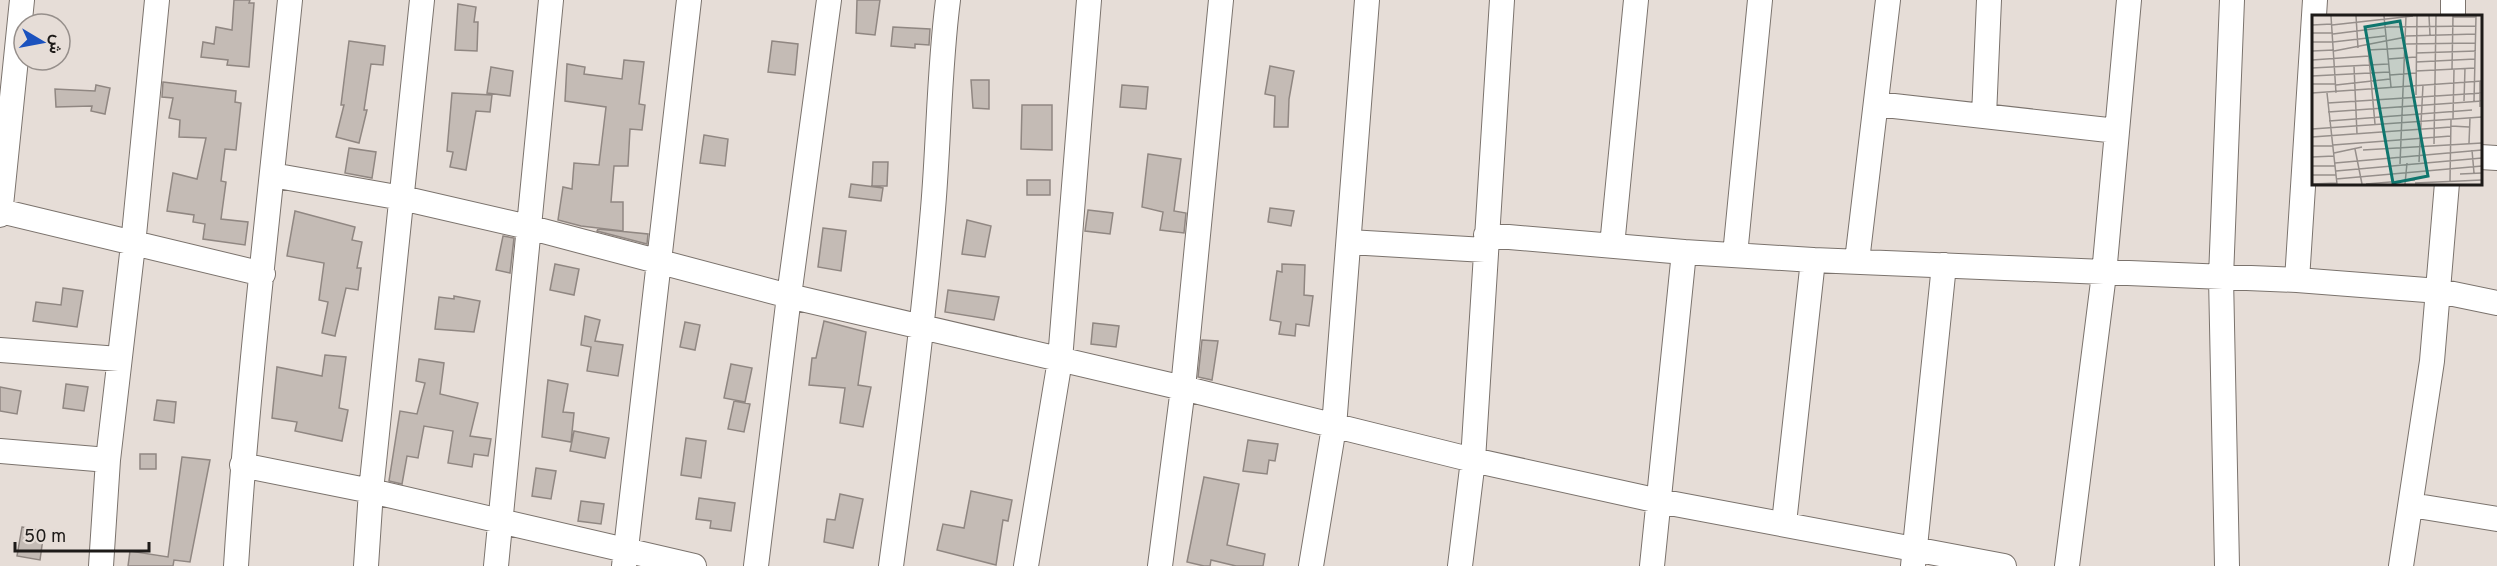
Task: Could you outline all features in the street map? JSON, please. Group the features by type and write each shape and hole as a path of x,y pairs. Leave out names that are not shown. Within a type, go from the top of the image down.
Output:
{"street":[{"path":"22,0 0,213 263,274"},
{"path":"101,566 108,460 133,245 157,0"},
{"path":"236,566 250,369 263,274 290,0"},
{"path":"366,566 371,491 422,0"},
{"path":"496,566 551,0"},
{"path":"625,558 689,0"},
{"path":"756,566 789,296 829,0"},
{"path":"891,566 923,327 935,193 940,75 948,0"},
{"path":"1026,566 1060,360 1089,0"},
{"path":"1160,566 1183,388 1221,0"},
{"path":"1311,566 1334,427 1367,0"},
{"path":"1460,566 1473,460 1502,0"},
{"path":"1612,246 1636,0"},
{"path":"1735,255 1760,0"},
{"path":"1857,261 1888,0"},
{"path":"1984,116 1989,0"},
{"path":"2067,566 2103,274 2130,0"},
{"path":"2227,566 2221,277 2232,0"},
{"path":"2314,15 2315,0"},
{"path":"2297,280 2312,47"},
{"path":"1876,104 2117,131"},
{"path":"2482,157 2497,158"},
{"path":"272,175 402,198 528,227 789,296 1183,388 1473,460 1659,501 1784,524 1914,557 2004,566"},
{"path":"2401,566 2439,291 2446,184"},
{"path":"1348,242 1485,242 1612,246 1813,260 2103,274 2297,280 2439,291 2497,303"},
{"path":"1652,566 1684,252"},
{"path":"1784,524 1813,260"},
{"path":"1914,557 1944,265"},
{"path":"0,350 118,359"},
{"path":"0,451 108,460"},
{"path":"242,465 371,491 500,521 625,558 694,566"},
{"path":"2411,505 2497,519"}],"building":[{"path":"234,0 250,0 249,3 254,3 249,67 227,65 228,60 201,57 203,42 214,44 216,27 232,30"},
{"path":"857,0 880,0 875,35 856,33"},
{"path":"458,4 476,7 474,22 478,22 477,51 455,50"},
{"path":"893,27 930,29 929,45 915,44 915,48 891,46"},
{"path":"349,41 385,46 383,65 371,64 364,110 367,110 359,143 336,137 344,105 341,105"},
{"path":"772,41 798,44 795,75 768,72"},
{"path":"624,60 644,62 639,104 645,105 642,130 630,129 628,166 614,166 611,202 623,202 623,231 581,226 558,220 563,187 572,189 574,163 599,165 606,107 565,101 567,64 585,67 584,74 622,79"},
{"path":"1270,66 1294,71 1289,99 1288,127 1274,127 1275,96 1265,94"},
{"path":"491,67 513,71 510,96 487,93"},
{"path":"971,80 989,80 989,109 973,108"},
{"path":"163,82 236,91 235,102 241,103 236,150 225,149 221,181 226,182 221,219 248,222 245,245 203,239 205,224 193,222 194,215 167,211 173,173 197,179 206,138 179,137 180,120 169,118 173,98 162,97"},
{"path":"96,85 110,88 105,114 91,111 92,106 56,107 55,89 95,91"},
{"path":"1122,85 1148,87 1146,109 1120,107"},
{"path":"452,93 492,95 490,112 476,111 466,170 450,167 453,152 447,151"},
{"path":"1022,105 1052,105 1052,150 1021,149"},
{"path":"704,135 728,139 725,166 700,163"},
{"path":"349,148 376,152 372,178 345,173"},
{"path":"1148,154 1181,159 1174,211 1186,213 1184,233 1160,230 1163,212 1142,207"},
{"path":"873,162 888,162 887,186 872,186"},
{"path":"1027,180 1050,180 1050,195 1027,195"},
{"path":"851,184 883,188 881,201 849,197"},
{"path":"1270,208 1294,211 1291,226 1268,222"},
{"path":"1088,210 1113,213 1110,234 1085,231"},
{"path":"295,211 355,227 352,240 362,242 357,268 361,268 358,290 346,288 335,336 322,333 328,302 319,300 324,263 287,256"},
{"path":"967,220 991,226 985,257 962,254"},
{"path":"823,228 846,231 841,271 818,267"},
{"path":"598,229 648,234 647,244 597,231"},
{"path":"503,236 514,238 510,273 496,270"},
{"path":"555,264 579,269 574,295 550,290"},
{"path":"1282,264 1305,265 1304,295 1313,296 1309,326 1296,324 1295,336 1279,334 1281,322 1270,320 1277,271 1282,272"},
{"path":"63,288 83,291 77,327 33,321 36,302 61,305"},
{"path":"948,290 999,297 994,320 945,312"},
{"path":"454,296 480,301 474,332 435,329 439,297 454,299"},
{"path":"585,316 600,320 595,341 623,345 618,376 587,371 591,347 581,345"},
{"path":"824,321 866,332 858,385 871,387 863,427 840,423 845,388 809,385 812,358 816,358"},
{"path":"685,322 700,325 695,350 680,347"},
{"path":"1093,323 1119,326 1116,347 1091,344"},
{"path":"1202,340 1218,341 1212,380 1198,377"},
{"path":"325,355 346,357 339,408 348,410 342,441 295,431 297,422 272,418 277,367 322,376"},
{"path":"419,359 444,363 440,394 478,403 470,436 491,439 488,456 474,454 472,467 448,463 453,431 424,426 418,458 407,456 402,484 389,481 400,411 417,414 425,383 416,381"},
{"path":"731,364 752,368 745,402 724,398"},
{"path":"548,380 568,384 563,412 574,413 571,442 542,437"},
{"path":"66,384 88,387 84,411 63,408"},
{"path":"0,387 21,391 17,414 0,411"},
{"path":"157,400 176,402 174,423 154,420"},
{"path":"734,401 750,404 744,432 728,429"},
{"path":"574,431 609,438 605,458 570,451"},
{"path":"686,438 706,441 701,478 681,475"},
{"path":"1248,440 1278,444 1275,461 1269,460 1267,474 1243,471"},
{"path":"140,454 156,454 156,469 140,469"},
{"path":"182,457 210,460 190,562 174,560 173,566 128,566 130,551 168,557"},
{"path":"536,468 556,471 551,499 532,496"},
{"path":"1204,477 1239,484 1227,545 1265,554 1263,566 1236,566 1211,560 1210,566 1187,562"},
{"path":"971,491 1012,500 1008,521 1003,520 996,565 937,550 943,524 964,528"},
{"path":"840,494 863,499 853,548 824,542 827,519 835,520"},
{"path":"699,498 735,503 731,531 710,528 711,521 696,519"},
{"path":"581,501 604,504 601,524 578,521"},
{"path":"22,527 44,531 40,560 17,556"}]}
